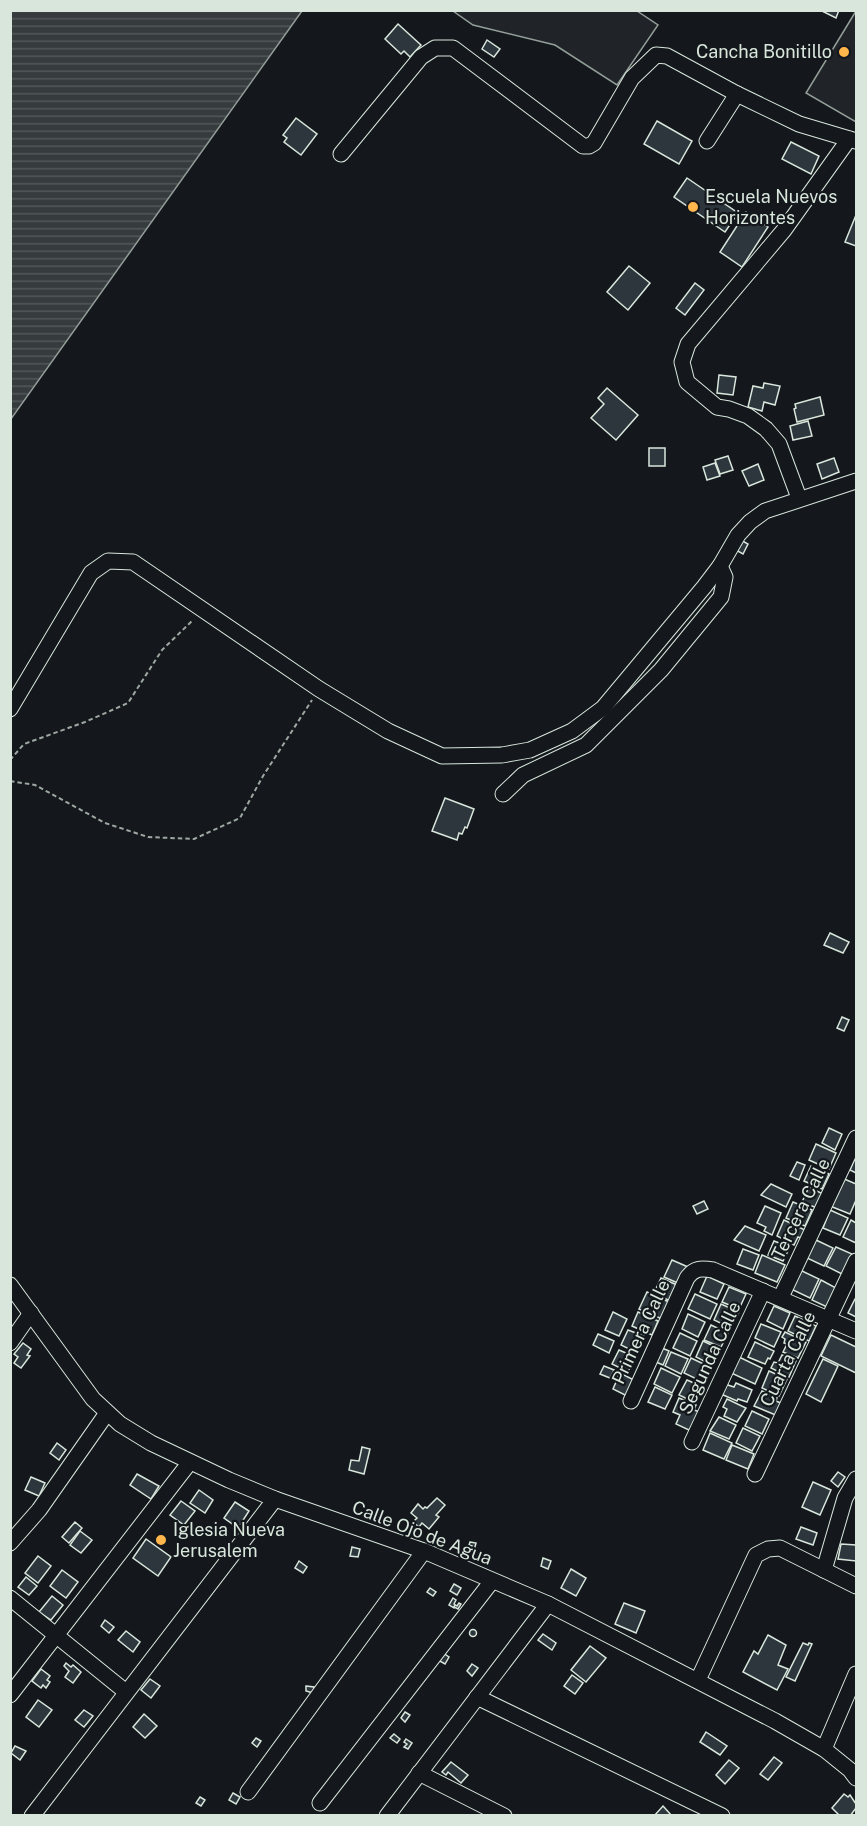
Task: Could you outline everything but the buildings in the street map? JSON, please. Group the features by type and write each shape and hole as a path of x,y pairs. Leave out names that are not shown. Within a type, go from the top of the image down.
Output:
{"street":[{"path":"341,153 421,57 435,48 453,48 583,146 594,143 632,78 656,55 667,56 799,124 853,140 784,230 688,344 682,362 687,382 717,407 748,416 766,429 779,444 799,498"},
{"path":"707,141 737,94"},
{"path":"10,709 91,573 108,561 133,562 319,689 388,731 442,756 502,755 530,750 572,731 603,708 720,566 738,535 750,522 765,511 856,481"},
{"path":"503,794 523,775 585,745 661,670 721,597 725,577 720,566"},
{"name":"Tercera Calle","path":"781,1297 856,1138"},
{"name":"Cuarta Calle","path":"755,1474 856,1261"},
{"name":"Primera Calle","path":"631,1401 692,1271 702,1268 713,1270 763,1291"},
{"name":"Calle Ojo de Agua","path":"10,1285 80,1383 120,1424 151,1443 275,1499 424,1551 548,1604 698,1680 824,1749 850,1770 856,1778"},
{"path":"763,1291 856,1331"},
{"name":"Segunda Calle","path":"692,1442 763,1291"},
{"path":"10,1343 31,1313"},
{"path":"10,1543 39,1510 107,1413"},
{"path":"10,1695 190,1462"},
{"path":"824,1570 844,1498 856,1479"},
{"path":"32,1815 275,1499"},
{"path":"698,1680 756,1555 768,1549 780,1548 856,1586"},
{"path":"248,1791 424,1551"},
{"path":"320,1803 492,1581"},
{"path":"10,1598 126,1692"},
{"path":"387,1815 548,1604"},
{"path":"824,1749 856,1674"},
{"path":"477,1697 722,1815"},
{"path":"419,1773 504,1815"}],"path":[{"path":"10,760 24,744 86,723 128,703 162,650 193,620"},
{"path":"10,781 35,785 105,823 148,837 194,839 240,818 263,776 319,689"}],"shaded area":[{"path":"10,11 302,11 11,419"},
{"path":"453,11 637,11 658,25 617,85 555,45 473,25"},
{"name":"Cancha Bonitillo","path":"856,11 856,122 806,93"}],"place":[{"name":"Cancha Bonitillo","path":"844,52"},
{"name":"Escuela Nuevos Horizontes","path":"693,207"},
{"name":"Iglesia Nueva Jerusalem","path":"161,1540"}]}
